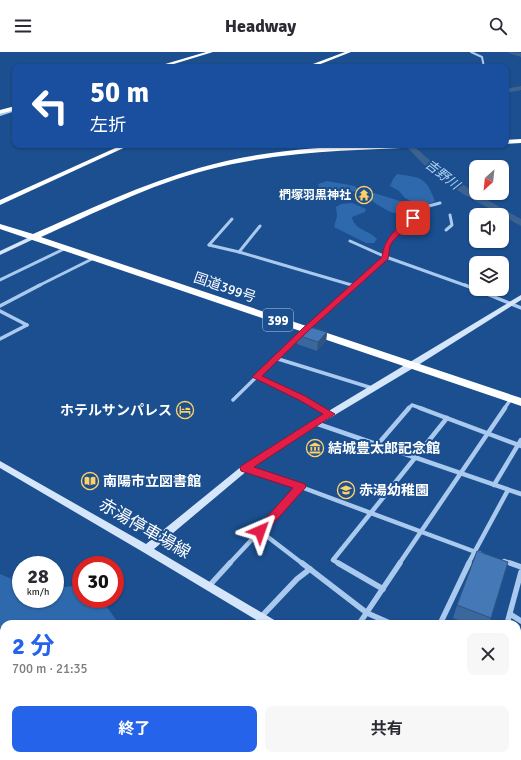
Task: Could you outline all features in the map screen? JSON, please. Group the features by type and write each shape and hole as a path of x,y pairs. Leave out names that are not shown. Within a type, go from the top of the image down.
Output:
{"highway":[{"path":"169,64 211,52"},
{"path":"316,64 349,52"},
{"path":"0,114 12,110"},
{"path":"509,142 521,141"},
{"path":"0,203 120,148"},
{"path":"34,237 132,193 204,169 255,158 288,153 368,148"},
{"name":"国道399号","path":"0,226 516,400"}],"street":[{"path":"471,52 482,57 483,64"},
{"path":"233,400 306,329 386,257 386,246 390,240 424,207 440,203"},
{"path":"446,230 452,225 450,215"},
{"path":"232,219 209,246 239,252 355,286"},
{"path":"239,252 260,226"},
{"path":"0,253 34,237"},
{"path":"350,240 386,257 521,308"},
{"path":"0,280 66,248"},
{"path":"0,306 94,258"},
{"path":"147,549 245,468 315,423 512,304 521,297"},
{"path":"0,311 27,324 0,339"},
{"path":"275,358 373,388"},
{"path":"256,377 302,398 330,414"},
{"path":"362,620 462,474 488,433 516,400"},
{"path":"378,444 412,405 520,445"},
{"path":"383,589 333,560 447,418"},
{"path":"315,423 521,494"},
{"path":"494,485 520,445 521,440"},
{"name":"赤湯停車場線","path":"0,464 147,549 265,620"},
{"path":"245,468 371,512 422,533 487,556"},
{"path":"209,586 301,487"},
{"path":"442,620 474,552 508,490"},
{"path":"260,531 367,613 383,620"},
{"path":"501,560 521,567"},
{"path":"261,618 297,579 310,569"},
{"path":"508,620 521,572"},
{"path":"510,614 519,620"}],"shaded area":[{"path":"397,174 412,176 422,180 432,193 435,201 424,205 414,203 405,198 399,191 390,186"},
{"path":"327,181 355,186 358,190 338,194 324,191 319,188 318,184"},
{"path":"374,193 403,202 415,208 404,214 391,212 379,206 369,198 369,196"},
{"path":"352,203 366,209 365,212 352,217 356,225 377,239 374,243 366,243 334,227 337,216 336,207 341,204"},
{"path":"0,574 12,579 12,608 64,608 64,587 72,586 72,608 108,608 116,620 0,620"}],"building":[{"path":"306,326 327,332 318,342 297,335"},
{"path":"477,551 508,562 491,618 457,605"}],"waterway":[{"name":"吉野川","path":"511,52 521,55"},
{"name":"吉野川","path":"509,90 521,88"},
{"name":"吉野川","path":"412,148 428,164 466,192 521,223"}],"place":[{"name":"椚塚羽黒神社","path":"364,195"},
{"name":"ホテルサンパレス","path":"185,410"},
{"name":"結城豊太郎記念館","path":"315,448"},
{"name":"南陽市立図書館","path":"90,481"},
{"name":"赤湯幼稚園","path":"346,490"}],"route":[{"path":"260,531 301,487 245,468 330,414 302,398 256,377 306,329 386,257 386,246 390,240 413,218"}]}
